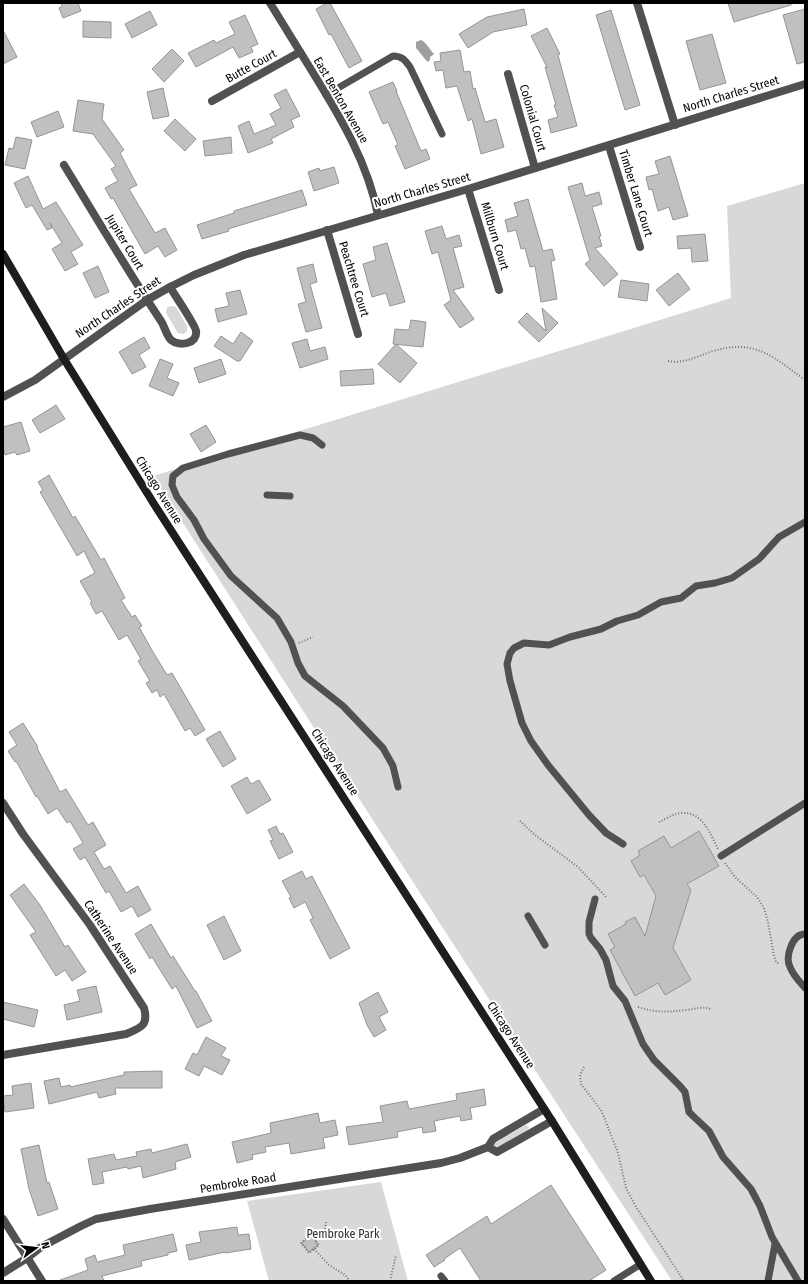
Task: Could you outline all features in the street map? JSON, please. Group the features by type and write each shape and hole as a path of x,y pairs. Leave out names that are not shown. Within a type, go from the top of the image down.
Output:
{"main road":[{"name":"Chicago Avenue","path":"3,254 64,359 154,504 552,1121 651,1281"}],"street":[{"name":"East Benton Avenue","path":"270,3 326,95 359,155 373,193 378,215"},
{"path":"637,3 675,125"},
{"name":"Butte Court","path":"212,101 300,52"},
{"name":"Colonial Court","path":"508,74 535,168"},
{"name":"North Charles Street","path":"3,397 35,380 147,300 170,287 213,267 244,255 468,189 805,84"},
{"name":"Timber Lane Court","path":"609,146 640,247"},
{"name":"Jupiter Court","path":"64,165 147,300 162,321 171,340 184,345 190,343 195,338 196,332 193,324 170,287"},
{"name":"Millburn Court","path":"468,189 499,290"},
{"name":"Peachtree Court","path":"328,230 358,334"},
{"name":"Catherine Avenue","path":"3,803 40,858 90,925 144,1008 146,1016 145,1023 139,1028 126,1034 3,1055"},
{"name":"Pembroke Road","path":"3,1273 41,1247 96,1219 150,1209 441,1163 488,1148 493,1139 544,1109"},
{"name":"Pembroke Road","path":"488,1148 497,1152 552,1121"},
{"path":"3,1219 42,1281"}],"lane":[{"path":"326,95 393,56 399,56 405,59 410,67 442,134"},
{"path":"322,444 313,438 306,436 291,437 228,454 183,468 176,473 171,480 173,490 194,520 204,540 231,576 273,613 282,624 305,676 343,706 383,748 393,766 398,787"},
{"path":"268,496 290,496"},
{"path":"623,844 606,833 589,815 548,766 531,741 522,723 510,681 507,664 510,653 514,648 524,643 549,645 570,637 601,629 617,621 638,615 662,602 681,598 696,586 732,578 759,559 779,537 805,522"},
{"path":"721,856 805,803"},
{"path":"595,899 589,922 589,934 606,960 613,986 625,1002 638,1034 654,1060 684,1092 689,1112 709,1131 723,1157 751,1189 760,1206 767,1228 775,1244 798,1281"},
{"path":"528,916 545,946"},
{"path":"805,934 798,936 792,945 788,960 790,967 805,988"},
{"path":"768,1281 775,1244"},
{"path":"614,1281 641,1264"}],"path":[{"path":"668,361 680,362 726,348 751,348 758,349 772,355 805,380"},
{"path":"291,642 299,643 313,637"},
{"path":"659,822 682,813 692,814 703,823 729,870 753,893 761,903 768,922 776,962 790,967"},
{"path":"520,821 578,867 607,898"},
{"path":"625,1002 654,1012 671,1012 702,1007 711,1009"},
{"path":"584,1067 580,1075 581,1084 601,1110 618,1152 626,1188 636,1207 684,1281"},
{"path":"325,1232 326,1221"},
{"path":"315,1240 325,1232 339,1230"},
{"path":"311,1234 315,1240 319,1245 309,1253 300,1243 311,1234"},
{"path":"314,1249 329,1265 345,1274 350,1281"},
{"path":"390,1281 396,1255"}],"green space":[{"path":"805,183 805,1281 672,1281 376,825 153,476 731,298 727,206"},
{"path":"167,307 176,307 187,326 187,331 184,334 178,333 166,313"},
{"path":"526,1125 529,1127 527,1131 496,1148 494,1147 493,1144"},
{"name":"Pembroke Park","path":"381,1182 408,1281 269,1281 247,1201"}],"shaded area":[{"path":"421,40 434,54 430,57 428,62 416,48 416,42"}],"building":[{"path":"61,3 78,3 81,11 63,18 59,8 62,6"},
{"path":"330,3 362,61 349,68 331,34 329,35 316,9"},
{"path":"728,3 791,3 791,5 734,22"},
{"path":"524,9 527,25 493,32 468,48 459,34 487,17"},
{"path":"805,9 805,62 797,64 783,15"},
{"path":"611,10 640,105 625,110 596,15"},
{"path":"150,11 157,25 132,38 125,24"},
{"path":"245,15 258,44 251,47 253,52 239,58 233,47 196,67 188,53 214,40 216,43 235,34 229,22"},
{"path":"83,21 111,22 111,38 83,37"},
{"path":"547,28 560,54 558,55 577,126 551,133 548,120 558,117 554,105 556,105 545,67 547,67 531,36"},
{"path":"3,30 17,57 3,64"},
{"path":"712,34 726,83 700,90 686,41"},
{"path":"172,49 184,61 164,82 152,69"},
{"path":"460,50 464,72 470,71 473,89 475,88 485,122 496,119 504,147 481,154 472,119 468,121 457,86 446,88 443,70 436,71 434,62 441,61 440,53"},
{"path":"393,82 421,151 426,149 430,159 405,169 395,146 398,145 388,122 383,124 369,92"},
{"path":"163,88 169,116 153,119 147,92"},
{"path":"286,89 300,116 291,120 294,127 271,139 273,143 248,153 238,126 249,121 254,134 276,125 270,114 281,108 274,95"},
{"path":"78,100 104,104 102,119 124,150 120,153 137,185 129,189 155,233 165,228 177,250 165,257 158,246 145,254 113,198 111,199 105,188 118,181 111,169 116,166 93,134 73,131"},
{"path":"58,111 64,127 37,137 31,122"},
{"path":"175,119 196,139 185,151 164,131"},
{"path":"16,137 32,140 25,169 5,165 9,148 13,149"},
{"path":"231,137 232,153 205,156 203,141"},
{"path":"670,156 688,216 673,220 669,207 658,211 652,189 649,190 646,177 659,174 655,161"},
{"path":"334,167 339,183 314,191 308,172 319,168 320,171"},
{"path":"28,176 43,209 56,202 83,245 71,252 78,264 65,271 52,249 62,243 50,223 52,228 47,230 32,205 26,208 14,183"},
{"path":"582,183 585,196 599,192 602,204 592,207 601,236 599,236 602,246 595,248 618,274 604,286 585,264 590,260 568,187"},
{"path":"302,190 307,205 228,229 229,231 202,239 197,225 234,213 234,211"},
{"path":"528,199 543,251 552,249 555,260 551,261 557,299 541,302 535,266 530,267 525,248 521,249 516,230 508,232 505,220 518,216 514,203"},
{"path":"442,226 446,239 459,235 462,246 453,248 464,287 453,290 474,319 460,328 444,305 451,300 438,252 432,254 425,231"},
{"path":"705,234 708,261 692,262 691,248 678,249 677,236"},
{"path":"387,243 405,302 390,306 386,293 372,297 363,264 376,260 373,247"},
{"path":"313,264 317,282 310,284 322,328 306,332 298,304 306,302 297,268"},
{"path":"98,266 109,292 95,298 83,273"},
{"path":"678,273 690,289 669,306 656,290"},
{"path":"621,280 649,284 647,301 618,297"},
{"path":"240,290 247,314 218,322 215,309 229,306 226,293"},
{"path":"542,308 558,323 539,342 518,322 527,313 546,331"},
{"path":"411,320 426,322 423,347 393,344 395,329 409,330"},
{"path":"241,332 253,341 240,361 237,361 214,346 221,336 233,344"},
{"path":"144,337 150,348 139,355 146,367 132,374 119,352"},
{"path":"307,339 310,351 325,347 328,359 300,368 292,343"},
{"path":"396,344 417,363 400,383 378,364"},
{"path":"160,359 173,364 167,378 179,383 173,396 149,386"},
{"path":"221,359 226,374 199,383 194,368"},
{"path":"373,369 374,384 341,386 340,371"},
{"path":"56,405 65,419 40,433 32,420"},
{"path":"21,422 30,451 17,455 15,452 5,455 3,446 3,427"},
{"path":"206,425 216,442 201,452 190,434"},
{"path":"49,475 73,518 75,516 101,560 104,558 125,598 121,600 132,617 135,615 142,626 139,627 167,675 172,673 205,730 195,736 190,728 185,731 164,694 160,697 157,690 152,693 146,683 150,681 138,661 141,659 127,635 119,640 102,611 96,614 90,603 92,602 80,581 95,573 84,551 77,556 40,492 43,490 38,482"},
{"path":"23,723 38,747 37,748 60,792 66,789 88,825 93,822 106,845 94,852 104,869 110,866 126,893 138,886 151,910 138,917 132,906 121,912 109,891 106,893 85,857 80,860 73,849 83,843 70,821 67,823 57,808 48,814 37,796 36,797 16,761 15,762 8,751 17,745 9,732"},
{"path":"220,731 236,759 223,767 206,739"},
{"path":"247,777 251,784 259,780 271,800 247,814 231,786"},
{"path":"276,826 280,834 283,833 293,852 279,859 270,841 273,840 268,830"},
{"path":"699,831 719,866 687,884 691,890 673,948 691,980 665,995 658,983 635,996 610,950 615,947 608,934 635,917 645,936 656,896 644,875 640,877 631,861 640,855 638,851 664,836 671,848"},
{"path":"302,871 306,879 312,876 350,948 330,959 310,920 313,918 305,902 294,908 289,898 291,897 282,881"},
{"path":"24,884 40,905 65,947 68,945 86,972 72,981 65,970 56,976 30,935 36,932 10,895"},
{"path":"224,916 241,951 224,960 207,925"},
{"path":"151,924 171,958 173,956 196,991 212,1021 197,1028 176,986 172,989 152,957 150,959 135,934"},
{"path":"96,986 102,1012 67,1020 64,1005 80,1001 77,990"},
{"path":"378,992 388,1012 379,1017 386,1030 374,1037 367,1025 359,1003"},
{"path":"3,1002 38,1010 34,1027 3,1019"},
{"path":"206,1037 226,1048 221,1056 230,1060 222,1075 204,1066 199,1076 185,1069 193,1053 197,1055"},
{"path":"162,1071 162,1088 115,1088 116,1094 99,1098 97,1092 49,1104 44,1081 59,1078 61,1087 70,1085 70,1087 124,1075 124,1072"},
{"path":"31,1083 34,1108 5,1112 3,1096 13,1095 12,1086"},
{"path":"484,1089 486,1105 470,1108 472,1119 461,1121 460,1116 434,1121 436,1131 423,1133 422,1127 397,1132 398,1137 349,1145 346,1127 383,1122 380,1106 407,1101 409,1109 457,1100 456,1094"},
{"path":"318,1113 320,1123 335,1120 338,1135 323,1138 325,1148 291,1154 289,1143 265,1147 266,1152 252,1155 253,1159 237,1163 232,1142 271,1133 270,1123"},
{"path":"187,1144 191,1157 175,1162 176,1169 143,1178 141,1166 128,1169 127,1167 102,1172 104,1183 93,1185 88,1159 114,1154 116,1160 137,1156 136,1152 151,1149 152,1153"},
{"path":"39,1145 47,1183 49,1182 58,1209 38,1216 29,1189 21,1149"},
{"path":"551,1185 606,1270 589,1281 481,1281 460,1248 434,1267 426,1255 487,1216 491,1224"},
{"path":"237,1227 238,1235 249,1234 251,1249 225,1252 189,1260 186,1245 201,1242 199,1232"},
{"path":"173,1234 177,1251 168,1253 168,1255 141,1261 142,1266 102,1276 104,1281 60,1281 88,1270 85,1259 95,1255 97,1262 125,1255 123,1245"},
{"path":"311,1235 318,1245 309,1252 302,1243"}]}
